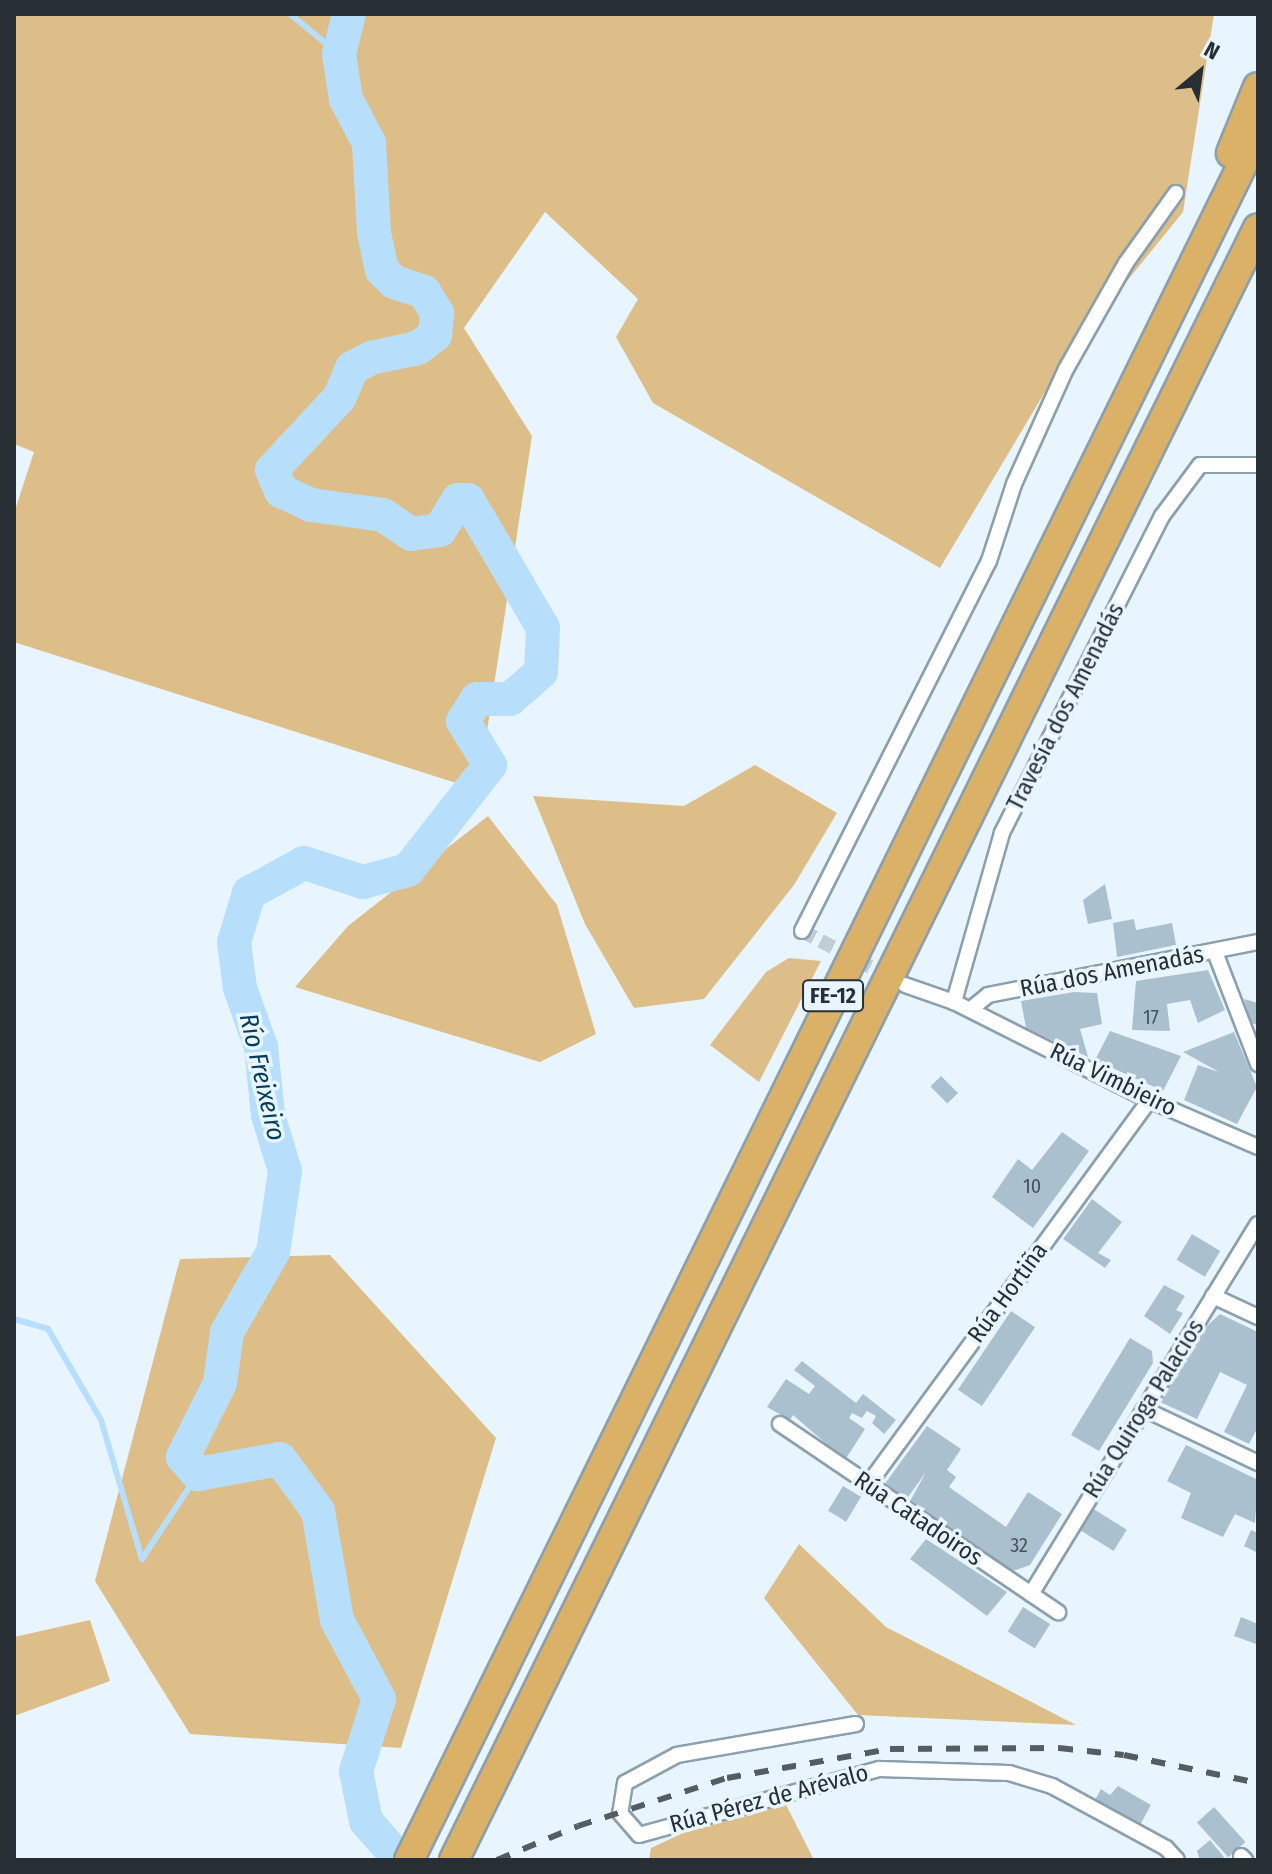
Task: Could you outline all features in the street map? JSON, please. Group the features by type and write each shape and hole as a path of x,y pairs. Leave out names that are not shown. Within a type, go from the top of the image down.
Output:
{"highway":[{"path":"1132,387 1258,87"},
{"name":"FE-12","path":"409,1860 1258,133"},
{"name":"FE-12","path":"454,1860 1258,228"}],"street":[{"path":"802,931 989,561 1014,484 1066,369 1126,263 1176,193"},
{"name":"Travesía dos Amenadás","path":"954,1002 1002,833 1162,516 1200,465 1258,465"},
{"name":"Rúa dos Amenadás","path":"971,1009 988,995 1258,942"},
{"path":"1215,952 1258,1064"},
{"path":"905,985 971,1009"},
{"name":"Rúa Vimbieiro","path":"971,1009 1149,1100 1258,1147"},
{"name":"Rúa Hortiña","path":"867,1486 1149,1100"},
{"name":"Rúa Quiroga Palacios","path":"1031,1594 1258,1224"},
{"path":"1213,1296 1258,1317"},
{"path":"1144,1409 1258,1463"},
{"name":"Rúa Catadoiros","path":"780,1424 867,1486 1058,1612"},
{"name":"Rúa Pérez de Arévalo","path":"856,1724 677,1755 625,1783 620,1813 639,1835 879,1769 1009,1773 1052,1786 1166,1848 1177,1860"}],"shaded area":[{"path":"14,14 1214,14 1183,212 1067,355 940,568 653,403 616,337 638,299 545,212 464,328 532,436 478,790 14,642 14,513 34,452 14,444"},
{"path":"755,765 837,813 794,885 704,999 634,1008 585,924 533,796 684,806"},
{"path":"488,816 557,905 596,1034 540,1062 295,987 348,926"},
{"path":"789,958 821,961 759,1082 710,1045 766,972"},
{"path":"330,1255 496,1438 401,1748 190,1734 95,1581 180,1259"},
{"path":"799,1544 886,1627 1076,1725 858,1715 764,1598"},
{"path":"90,1620 110,1681 14,1716 14,1637"},
{"path":"778,1789 814,1860 649,1860 651,1848"}],"building":[{"path":"1105,884 1112,919 1088,924 1083,900"},
{"path":"1134,919 1136,930 1172,923 1176,945 1117,957 1113,923"},
{"path":"1208,970 1225,1010 1198,1023 1190,1000 1167,1004 1170,1031 1132,1030 1136,981"},
{"path":"1074,992 1097,993 1102,1024 1080,1029 1088,1057 1026,1028 1021,1001"},
{"path":"1244,999 1258,1003 1258,1025 1251,1023"},
{"path":"1110,1031 1181,1056 1163,1091 1095,1060"},
{"path":"1234,1032 1257,1087 1237,1124 1184,1100 1198,1065 1219,1072 1183,1052"},
{"path":"941,1076 958,1093 947,1104 930,1087"},
{"path":"1062,1132 1089,1151 1033,1228 992,1197 1018,1159 1032,1170"},
{"path":"1092,1199 1122,1222 1098,1253 1111,1260 1105,1268 1063,1239"},
{"path":"1192,1234 1220,1251 1205,1277 1177,1260"},
{"path":"1164,1285 1185,1296 1176,1310 1183,1313 1170,1334 1144,1316"},
{"path":"1011,1311 1035,1327 982,1406 958,1390"},
{"path":"1220,1314 1258,1332 1258,1427 1249,1444 1224,1432 1247,1385 1220,1372 1197,1419 1158,1401 1198,1334"},
{"path":"1130,1338 1152,1351 1153,1363 1099,1451 1071,1435"},
{"path":"802,1361 856,1403 863,1394 896,1420 884,1434 872,1423 876,1416 867,1411 862,1418 852,1413 849,1418 865,1429 845,1460 793,1415 790,1420 767,1407 786,1379 809,1394 815,1386 794,1370"},
{"path":"927,1426 961,1449 947,1470 956,1477 949,1487 1006,1527 1028,1492 1062,1514 1030,1565 1013,1571 909,1503 926,1472 903,1504 881,1489"},
{"path":"1186,1445 1258,1480 1255,1523 1235,1514 1223,1537 1181,1518 1191,1493 1167,1481"},
{"path":"843,1486 861,1497 846,1522 828,1511"},
{"path":"1092,1508 1127,1530 1114,1551 1079,1529"},
{"path":"1251,1530 1258,1533 1258,1553 1244,1546"},
{"path":"926,1539 1007,1592 987,1616 910,1559"},
{"path":"1023,1607 1050,1624 1035,1649 1008,1632"},
{"path":"1241,1617 1258,1624 1256,1644 1234,1636"},
{"path":"1118,1786 1151,1805 1140,1825 1095,1800 1101,1789 1110,1795"},
{"path":"1214,1807 1245,1842 1228,1857 1197,1822"},
{"path":"1210,1840 1224,1857 1220,1860 1200,1860 1197,1851"}],"waterway":[{"path":"290,14 339,54"},
{"name":"Río Freixeiro","path":"349,14 339,54 346,99 369,143 374,233 382,270 394,282 424,292 437,313 435,335 418,348 371,358 352,368 339,398 272,470 281,491 311,505 383,515 411,534 440,530 458,500 468,500 543,628 541,672 510,699 477,699 463,721 490,765 408,870 363,882 304,863 249,893 234,942 240,988 261,1047 268,1115 285,1171 273,1252 227,1332 220,1383 183,1457 198,1474 280,1459 318,1511 337,1620 379,1699 356,1771 366,1821 387,1845"},
{"path":"14,1319 48,1329 101,1420 142,1559 198,1474"}],"tunnel":[{"path":"802,931 894,979"}],"railway":[{"path":"497,1860 578,1826 727,1778 890,1749 1059,1748 1124,1755 1258,1783"}]}
